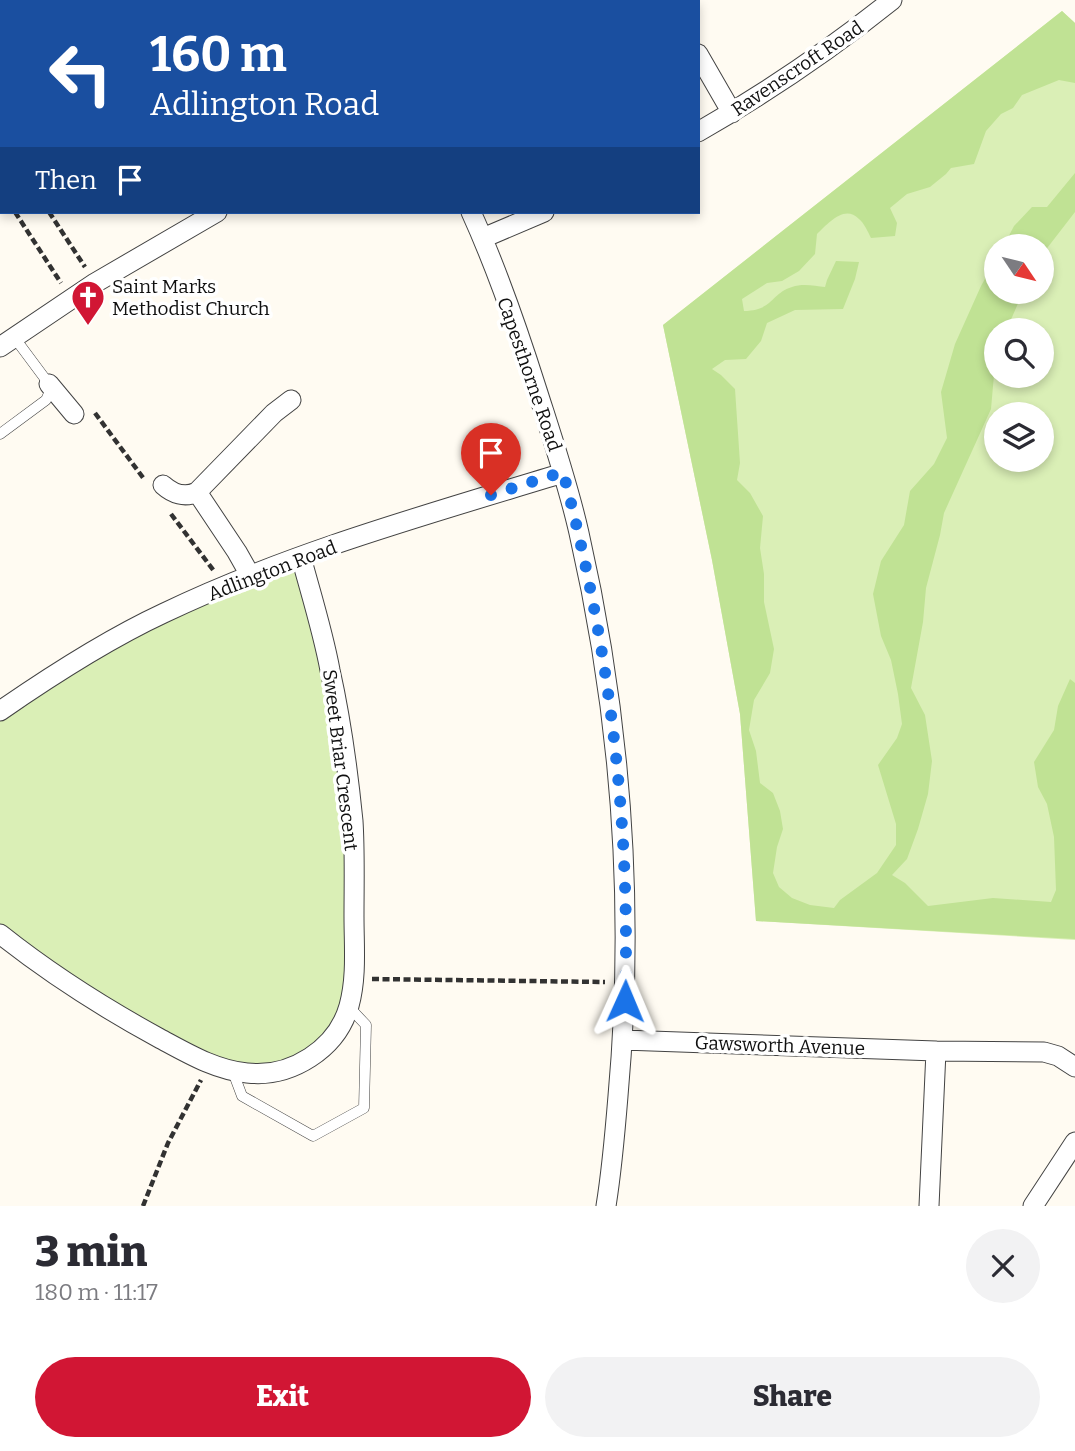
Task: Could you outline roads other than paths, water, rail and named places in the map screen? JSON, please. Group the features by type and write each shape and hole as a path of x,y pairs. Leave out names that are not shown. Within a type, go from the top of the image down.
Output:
{"street":[{"name":"Ravenscroft Road","path":"700,131 815,59 892,0"},
{"path":"700,57 732,113"},
{"path":"7,342 95,283 214,214"},
{"name":"Capesthorne Road","path":"472,214 525,352 563,472 579,532 610,705 624,852 625,982 623,1040 606,1206"},
{"path":"483,238 539,214"},
{"path":"50,384 74,414"},
{"path":"163,485 177,494 190,495 197,492 274,413 291,400"},
{"name":"Adlington Road","path":"0,711 76,662 162,614 250,575 418,517 563,472"},
{"path":"197,492 250,575"},
{"name":"Sweet Briar Crescent","path":"0,934 82,992 142,1028 208,1063 233,1072 264,1074 280,1071 314,1055 334,1035 349,1007 354,979 353,834 330,668 301,557"},
{"name":"Gawsworth Avenue","path":"623,1040 1044,1052 1058,1056 1075,1068"},
{"path":"929,1206 936,1051"},
{"path":"1033,1206 1075,1142"}],"lane":[{"path":"0,434 50,395 50,384 7,342"},
{"path":"233,1072 242,1096 313,1136 364,1108 366,1025 349,1007"}],"place":[{"name":"Saint Marks Methodist Church","path":"88,327"}]}
